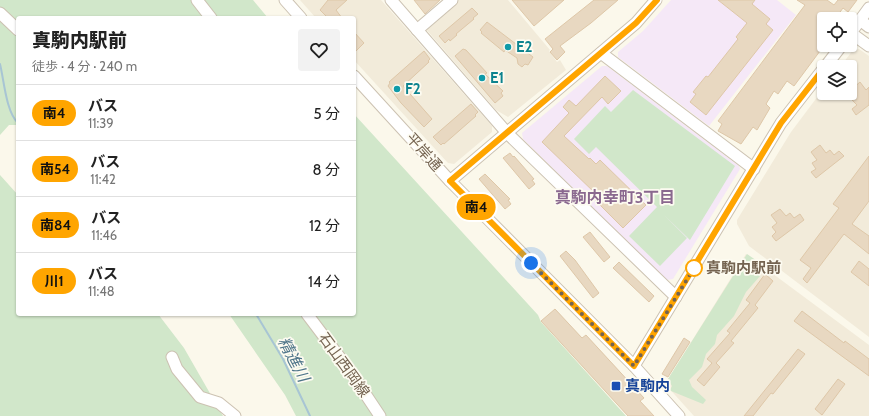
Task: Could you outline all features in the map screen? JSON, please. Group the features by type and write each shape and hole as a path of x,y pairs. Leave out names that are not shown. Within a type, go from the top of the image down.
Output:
{"street":[{"path":"197,0 209,16"},
{"path":"285,0 299,16"},
{"path":"391,0 507,133 676,297"},
{"path":"417,30 452,0"},
{"path":"450,181 636,23 656,0"},
{"path":"865,24 869,8"},
{"path":"0,13 16,28"},
{"path":"857,38 869,46"},
{"path":"830,60 836,52"},
{"path":"601,53 754,169"},
{"path":"634,366 781,123 817,76"},
{"name":"平岸通","path":"356,78 450,181 634,366 679,416"},
{"name":"石山西岡線","path":"309,316 350,371 380,416"},
{"path":"172,357 177,369 200,397 219,403 235,416"}],"shaded area":[{"path":"300,0 381,0 492,126 492,132 454,164 448,163 356,62 356,16 314,16"},
{"path":"459,0 508,0 550,50 549,51 557,62 560,60 566,70 508,117 496,110 425,28"},
{"path":"671,0 777,0 796,15 709,126 618,57 618,52 643,31"},
{"path":"857,49 859,49 869,56 869,337 749,246 737,224 737,220 791,132 817,97 817,100 857,100 857,60 845,60 851,52 857,52"},
{"path":"602,66 607,66 739,166 740,169 673,279 667,280 523,139 522,133"},
{"path":"746,254 869,345 869,416 694,416 665,384"}],"green space":[{"path":"0,0 253,0 266,16 16,16 16,125 9,125 0,135"},
{"path":"633,90 735,166 690,240 664,215 687,238 660,266 629,236 657,207 596,147 589,154 574,139 605,106 611,112"},
{"path":"356,116 538,315 541,322 626,416 296,416 285,395 230,316 356,316"},
{"path":"0,175 16,193 16,316 160,316 184,348 223,416 0,416"},
{"path":"747,254 763,265 760,276 746,292 734,316 717,335 715,344 706,354 702,367 689,380 692,387 706,400 703,404 671,391 672,386 668,379"}],"building":[{"path":"328,0 347,0 336,10 340,16 326,16 320,10"},
{"path":"414,0 440,0 425,14"},
{"path":"512,0 564,0 534,26"},
{"path":"594,0 618,0 591,23 560,46 565,52 557,60 550,52 553,49 545,39"},
{"path":"718,0 755,0 752,4 770,19 766,24 773,30 706,115 690,102 696,94 693,92 706,76 708,77 738,39 736,37 747,23"},
{"path":"797,0 827,0 834,5 838,0 857,0 848,12 843,8 840,12 817,12 817,52 819,52 794,86 787,81 778,94 774,91 766,104 770,108 757,130 753,127 741,144 718,131 722,124 718,121 805,5"},
{"path":"472,8 478,14 456,34 457,35 445,43 439,36"},
{"name":"E2","path":"487,22 533,57 528,65 525,64 522,67 518,64 517,58 505,50 504,52 481,33 482,32 480,30"},
{"path":"356,34 364,43 356,51"},
{"name":"E1","path":"463,49 466,50 487,73 485,74 503,91 501,93 503,96 495,103 455,56"},
{"name":"F2","path":"424,51 430,59 428,61 429,62 403,86 432,119 424,127 401,103 388,86 390,83 389,82"},
{"path":"605,76 621,91 608,104 602,97 564,136 596,164 600,160 646,205 623,228 593,198 596,194 542,142 569,113 563,107 569,100 576,106"},
{"path":"860,82 866,90 869,87 869,105 856,115 852,109 857,105 852,100 857,100 857,85"},
{"path":"471,104 478,112 475,115 476,116 441,145 433,137"},
{"path":"820,145 826,153 830,150 834,155 839,151 844,156 816,178 811,172 816,169 812,163 817,160 811,152"},
{"path":"510,153 534,179 532,180 535,184 529,189 503,158"},
{"path":"869,156 869,201 852,224 869,236 869,254 844,234 807,283 803,279 811,268 800,260 839,208 833,204"},
{"path":"485,174 510,199 508,200 511,204 505,209 479,179"},
{"path":"780,209 786,216 790,213 794,218 800,214 804,220 776,241 772,236 776,232 772,227 777,223 771,215"},
{"path":"590,232 610,257 604,262 583,237"},
{"path":"566,251 575,260 599,293 593,298 560,256"},
{"path":"859,261 869,269 869,286 851,272"},
{"path":"619,262 654,296 649,302 613,268"},
{"path":"765,274 773,281 755,305 758,308 731,341 734,343 716,363 720,367 704,386 697,380 712,363 707,359 730,333 727,331 750,303 746,300"},
{"path":"555,309 582,338 586,335 644,398 640,401 654,416 628,416 541,321"},
{"path":"802,311 844,343 845,341 869,359 869,376 794,321"},
{"path":"684,338 690,342 668,377 662,374"},
{"path":"798,349 805,354 773,394 771,393 753,416 744,416"},
{"path":"838,379 845,384 822,415 815,409"}],"waterway":[{"name":"精進川","path":"0,64 8,104 16,120"},
{"name":"精進川","path":"257,316 283,359 310,416"}],"bus line":[{"name":"南4","path":"657,0 636,23 450,181 634,366 781,123 817,77"}],"place":[{"name":"E2","path":"508,47"},
{"name":"E1","path":"482,78"},
{"name":"F2","path":"397,89"},
{"name":"真駒内駅前","path":"694,268"},
{"name":"真駒内","path":"616,386"}],"district":[{"name":"真駒内幸町3丁目","path":"615,197"}],"route":[{"path":"531,263 634,366 694,268"}]}
